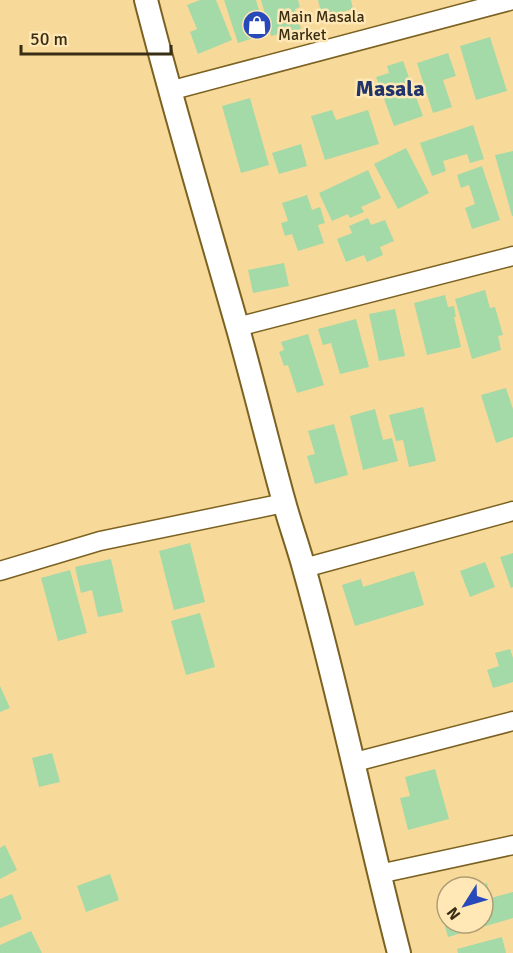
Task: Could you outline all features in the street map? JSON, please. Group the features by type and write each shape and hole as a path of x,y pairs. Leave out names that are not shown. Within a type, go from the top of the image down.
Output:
{"street":[{"path":"146,0 169,91 264,420 284,503 304,568 355,762 399,953"},
{"path":"169,91 513,0"},
{"path":"237,327 513,256"},
{"path":"0,571 100,541 284,503"},
{"path":"304,568 513,511"},
{"path":"355,762 513,721"},
{"path":"379,874 513,845"}],"building":[{"path":"200,0 216,0 232,40 198,54 190,32 197,29 187,5"},
{"path":"224,0 256,0 266,34 238,43"},
{"path":"261,0 298,0 300,7 295,9 301,29 271,36"},
{"path":"318,0 351,0 353,9 322,17"},
{"path":"490,37 507,91 476,100 460,46"},
{"path":"448,53 456,76 443,80 452,107 433,113 417,63"},
{"path":"403,61 423,116 394,126 376,77 389,73 387,66"},
{"path":"250,98 269,165 241,173 222,106"},
{"path":"332,110 336,120 368,110 379,144 325,160 311,116"},
{"path":"473,125 484,159 470,163 467,154 443,161 446,171 432,176 420,143"},
{"path":"301,144 307,166 279,174 272,153"},
{"path":"406,148 429,193 398,209 374,164"},
{"path":"513,151 513,216 512,216 495,155"},
{"path":"482,166 500,220 472,229 465,208 475,204 469,185 461,188 457,175"},
{"path":"368,170 381,198 361,207 364,212 350,218 348,214 332,221 319,193"},
{"path":"307,195 312,210 320,207 325,223 318,225 324,243 298,251 292,234 285,236 281,223 288,221 282,203"},
{"path":"368,218 371,225 385,220 394,241 380,247 383,255 367,262 364,255 346,262 337,239 352,233 349,226"},
{"path":"284,263 289,286 253,293 248,270"},
{"path":"485,290 490,308 495,307 503,335 498,336 501,350 472,359 455,299"},
{"path":"445,295 448,307 454,306 456,317 454,317 461,347 427,355 414,303"},
{"path":"395,309 405,356 379,361 369,314"},
{"path":"356,319 369,367 340,374 331,343 323,345 318,329"},
{"path":"308,334 324,385 297,393 288,365 284,366 279,352 284,350 281,342"},
{"path":"506,388 513,409 513,437 496,443 481,395"},
{"path":"423,407 436,461 409,467 403,440 396,441 389,415"},
{"path":"375,409 383,440 392,438 398,461 363,470 350,416"},
{"path":"334,424 348,475 315,484 307,456 315,454 308,431"},
{"path":"190,543 205,602 174,610 159,551"},
{"path":"513,553 513,587 511,588 500,557"},
{"path":"111,559 123,612 98,617 92,590 81,593 75,567"},
{"path":"485,562 495,587 470,597 460,571"},
{"path":"70,570 87,633 58,641 41,578"},
{"path":"414,571 424,605 355,626 342,585 361,579 363,587"},
{"path":"200,613 215,667 186,675 171,621"},
{"path":"510,649 513,658 513,682 493,688 487,670 499,666 495,653"},
{"path":"0,686 10,708 0,712"},
{"path":"52,753 60,782 39,787 32,758"},
{"path":"435,769 449,819 408,830 400,798 410,796 405,777"},
{"path":"5,845 17,870 0,879 0,848"},
{"path":"110,874 119,900 86,912 77,886"},
{"path":"513,892 513,918 495,923 495,897"},
{"path":"12,894 22,919 0,928 0,899"},
{"path":"31,931 42,953 0,953 0,945"},
{"path":"502,937 506,953 458,953 457,949"}],"place":[{"name":"Main Masala Market","path":"257,25"}],"district":[{"name":"Masala","path":"390,88"}]}
